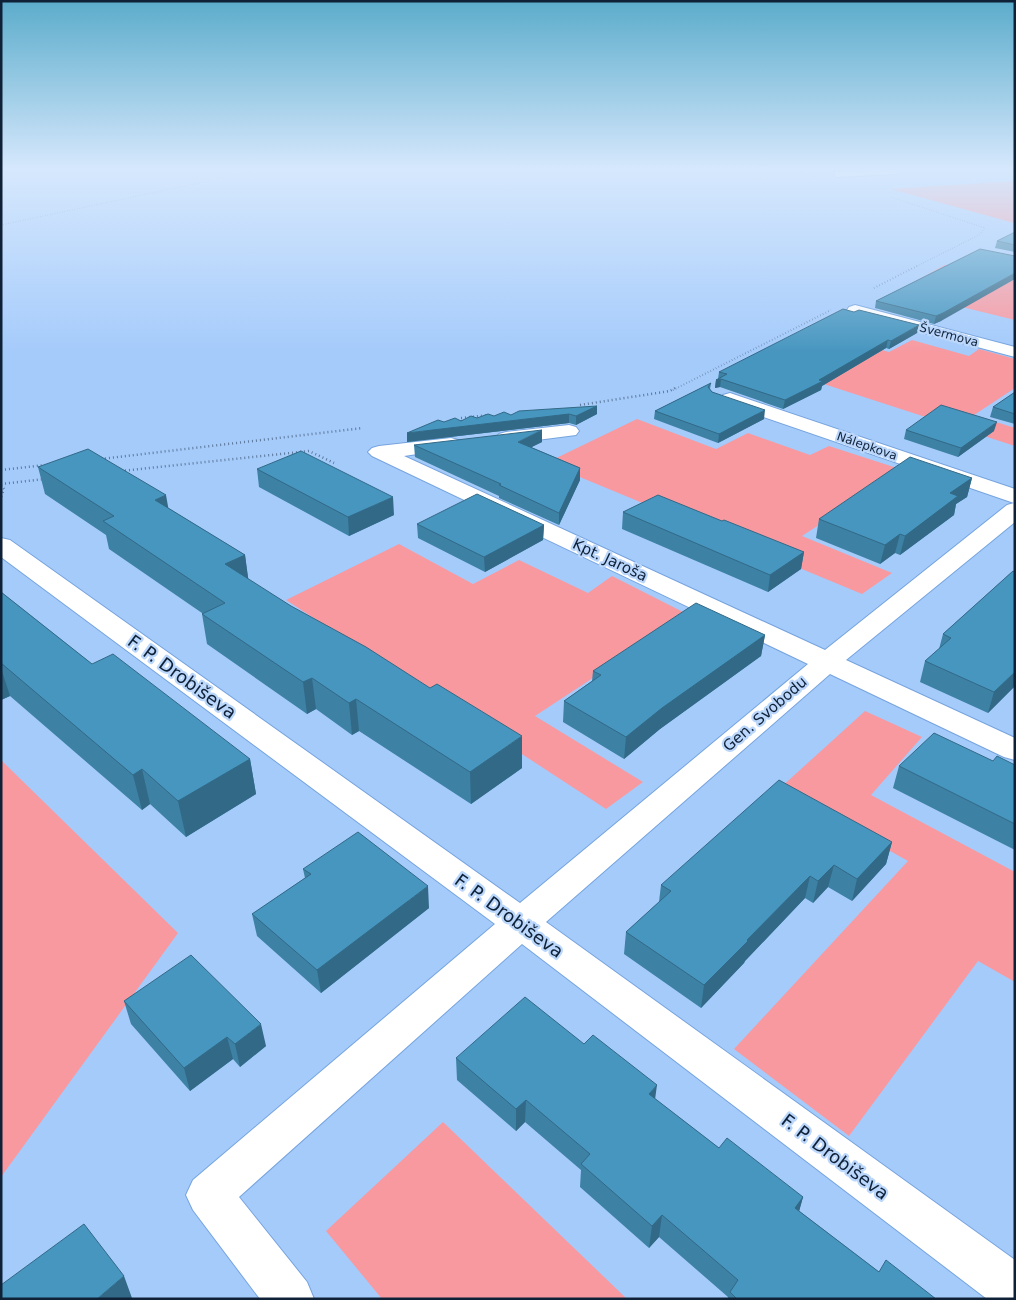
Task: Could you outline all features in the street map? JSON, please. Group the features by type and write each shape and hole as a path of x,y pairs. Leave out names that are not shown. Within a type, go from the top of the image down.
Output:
{"street":[{"name":"Švermova","path":"855,310 1015,352"},
{"name":"Nálepkova","path":"719,395 1015,497"},
{"name":"Kpt. Jaroša","path":"569,431 379,452 1015,750"},
{"name":"Gen. Svobodu","path":"290,1299 209,1195 827,662 1015,510"},
{"name":"F. P. Drobiševa","path":"1,545 521,925 1015,1290"}],"path":[{"path":"873,288 979,235 983,231"},
{"path":"574,405 670,391 838,306"},
{"path":"459,418 497,414"},
{"path":"99,459 364,428"},
{"path":"120,472 309,451 334,463"},
{"path":"1,470 50,465"},
{"path":"1,497 4,489 1,484 51,479"}],"shaded area":[{"path":"945,265 1015,281 1015,320 897,291"},
{"path":"819,333 889,352 912,340 969,356 979,349 1015,359 1015,388 974,415 1015,428 1015,446 762,364"},
{"path":"637,419 716,449 748,433 810,455 829,446 903,470 802,536 892,573 862,594 546,463"},
{"path":"399,544 473,584 519,560 588,593 612,576 689,615 535,716 643,782 606,809 286,600"},
{"path":"865,711 922,737 871,795 1015,872 1015,982 978,961 849,1136 734,1049 908,861 779,789"},
{"path":"1,762 178,933 1,1177"},
{"path":"443,1122 627,1299 382,1299 326,1231"}],"building":[{"path":"1015,232 1015,245 997,241"},
{"path":"980,249 1015,256 1015,273 936,316 876,301"},
{"path":"843,309 854,312 859,310 919,325 891,341 888,340 819,380 823,381 785,400 721,379 716,380 727,374 719,372"},
{"path":"711,383 708,387 712,392 765,410 719,434 655,411"},
{"path":"1015,392 1015,414 993,407"},
{"path":"941,405 997,422 961,448 906,430"},
{"path":"597,406 576,416 569,414 407,433 438,420 444,422 455,418 461,421 471,416 477,418 488,414 494,416 504,412 511,415 519,411"},
{"path":"542,430 518,442 580,468 559,513 499,485 501,484 414,445"},
{"path":"88,449 166,495 155,500 245,555 225,564 291,606 366,647 430,688 437,684 522,736 470,772 356,699 349,703 312,678 303,682 202,614 225,603 103,521 114,516 38,467"},
{"path":"301,451 393,497 348,517 257,469"},
{"path":"910,457 972,478 950,493 958,496 905,536 900,534 885,545 819,519"},
{"path":"477,494 544,525 484,557 417,524"},
{"path":"658,495 804,552 770,575 623,512"},
{"path":"1013,571 1015,572 1015,672 994,692 925,661 951,638 943,634"},
{"path":"1,592 92,664 113,654 250,759 178,801 142,769 133,775 1,663"},
{"path":"696,603 765,635 662,708 626,737 564,701 601,675 593,671"},
{"path":"934,733 993,761 997,756 1015,765 1015,824 899,766"},
{"path":"779,780 892,842 857,879 834,865 818,881 810,876 704,985 626,932 671,891 661,885"},
{"path":"358,832 428,886 317,970 252,914 311,874 303,869"},
{"path":"191,955 261,1024 235,1044 227,1037 184,1068 124,1001"},
{"path":"525,997 584,1044 593,1035 657,1085 649,1094 719,1148 727,1138 803,1197 795,1208 879,1272 886,1260 936,1299 737,1299 730,1292 738,1280 662,1215 652,1226 581,1164 590,1154 526,1100 516,1109 456,1058"},
{"path":"84,1224 124,1276 97,1299 1,1299 1,1285"}]}
